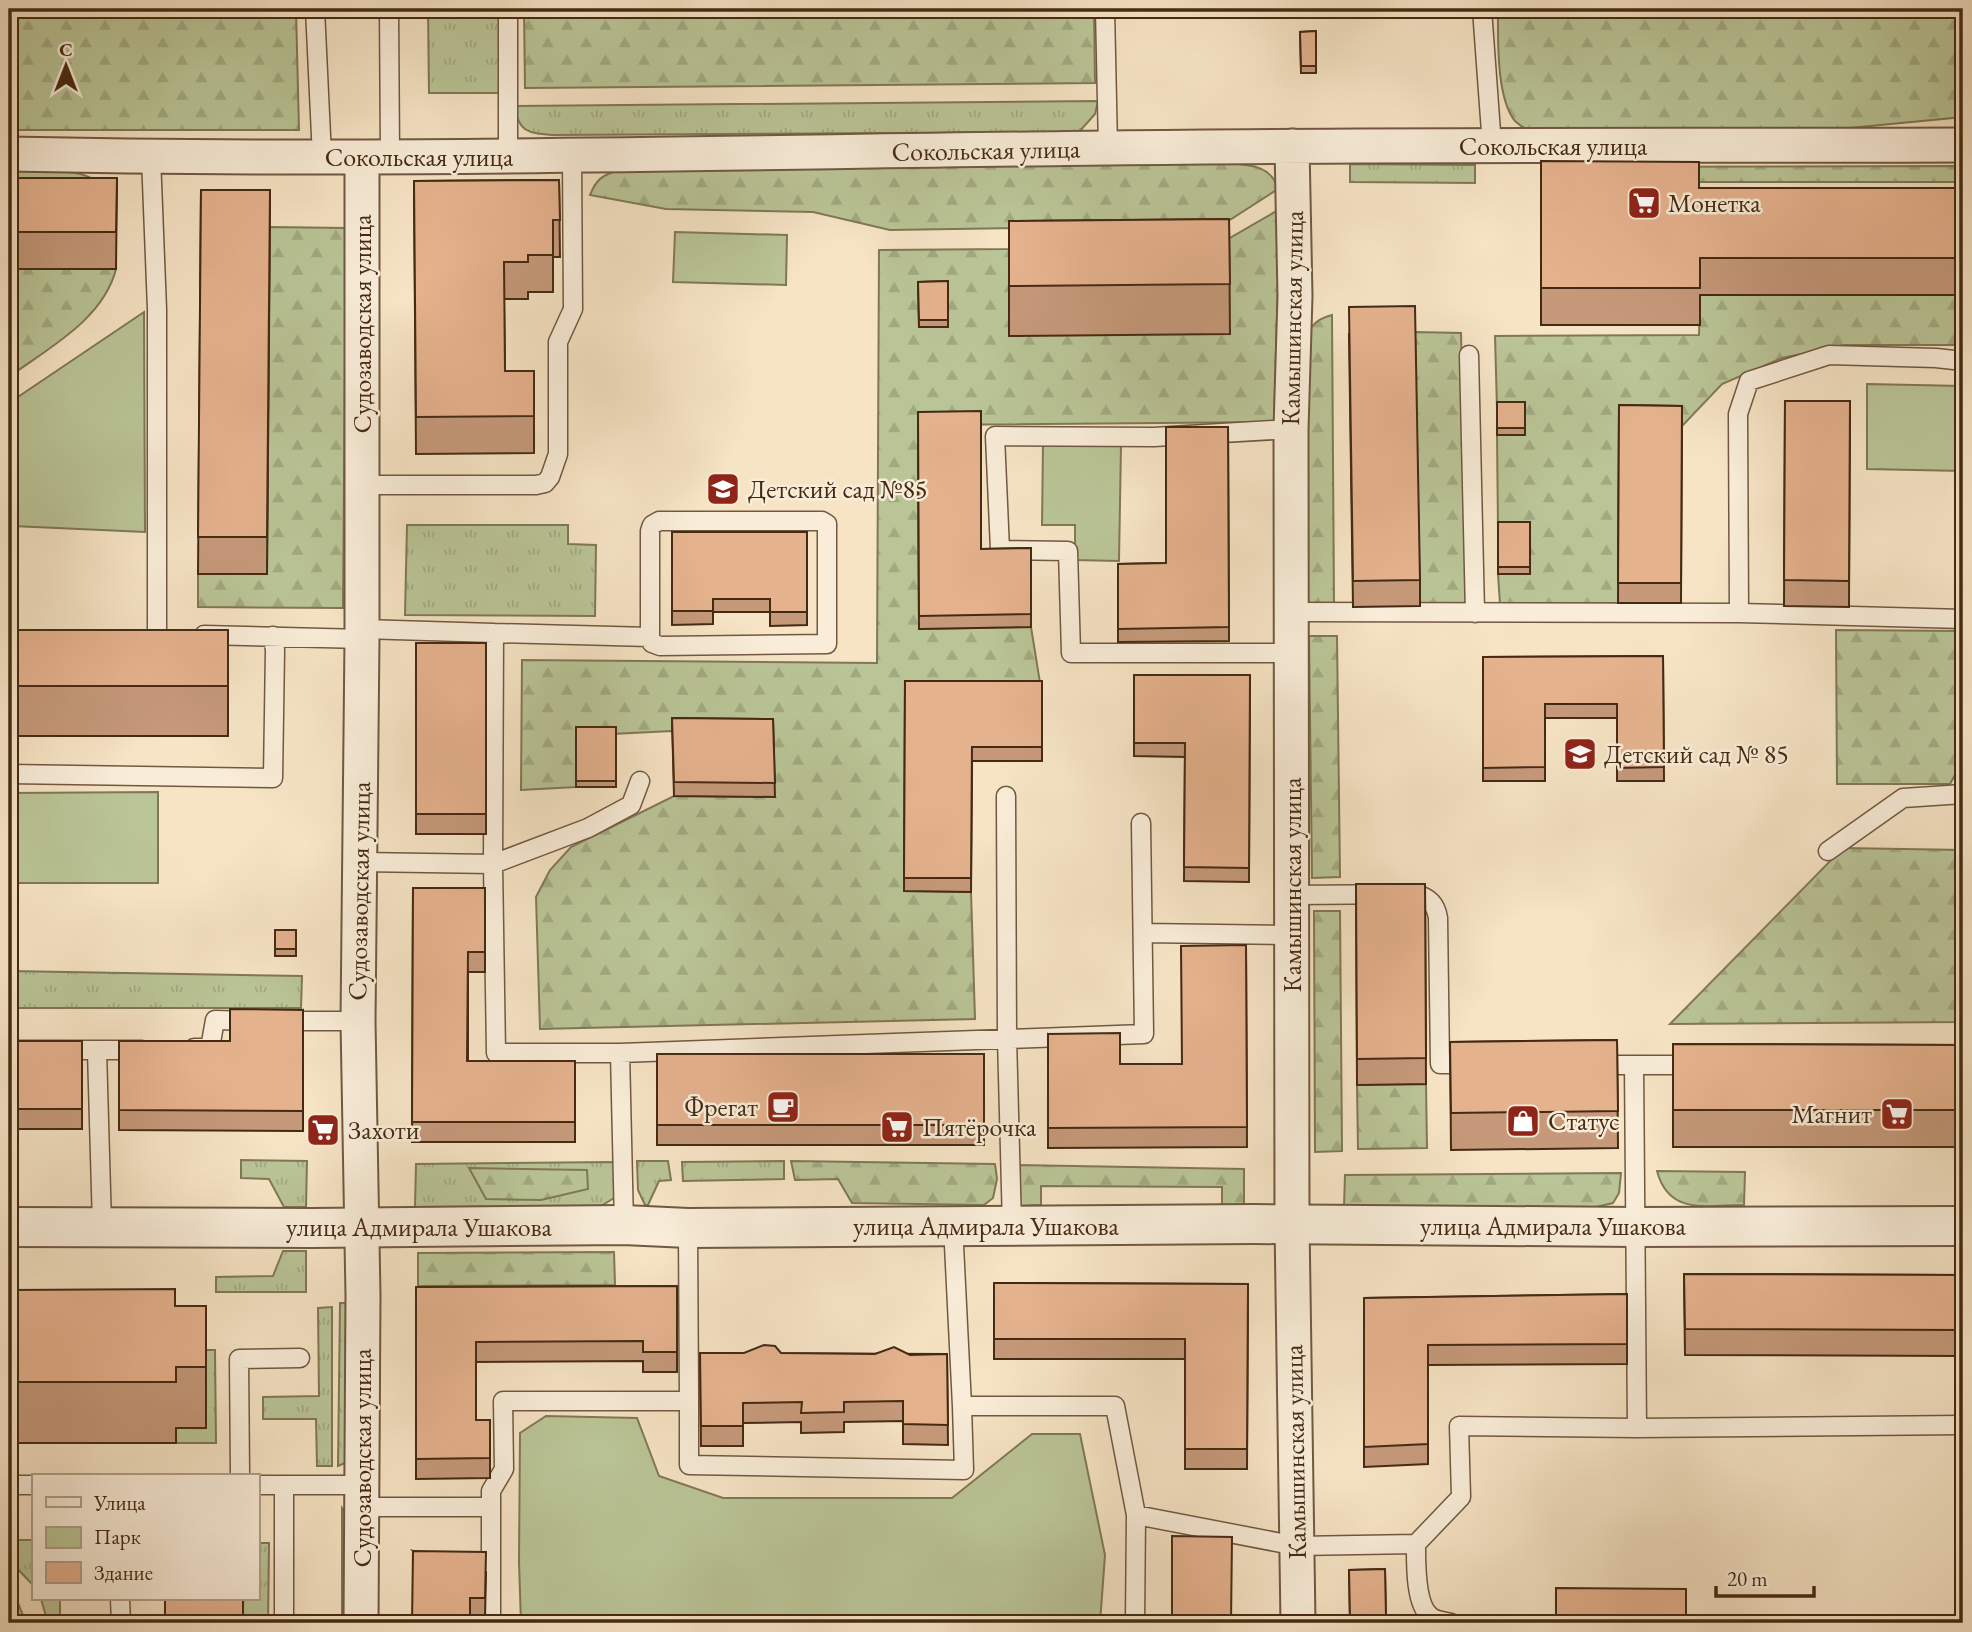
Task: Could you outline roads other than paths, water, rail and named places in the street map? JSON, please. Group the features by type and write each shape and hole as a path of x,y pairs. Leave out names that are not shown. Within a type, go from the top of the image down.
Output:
{"street":[{"name":"Сокольская улица","path":"9,154 376,158 1292,146 1963,145"},
{"name":"Камышинская улица","path":"1292,146 1295,296 1291,429 1292,1224 1298,1623"},
{"name":"Судозаводская улица","path":"361,1623 358,1021 362,485 376,158"},
{"name":"улица Адмирала Ушакова","path":"9,1227 624,1225 688,1228 1292,1224 1963,1226"}],"lane":[{"path":"315,9 322,157"},
{"path":"376,158 389,9"},
{"path":"508,9 508,157"},
{"path":"1105,9 1108,148"},
{"path":"1482,9 1492,146"},
{"path":"151,157 157,309 163,635 494,634 650,637"},
{"path":"362,485 536,485 545,483 550,477 558,454 558,342 573,309 572,157"},
{"path":"1469,355 1475,613"},
{"path":"1739,613 1738,414 1749,381 1829,355 1963,361"},
{"path":"1291,429 1154,437 995,436 1000,550 1068,551 1071,653 1292,653"},
{"path":"659,521 822,521 827,524 827,644 660,646 652,643 650,637 652,525 659,521"},
{"path":"1291,612 1739,613 1963,618"},
{"path":"494,634 496,1053 620,1053 1144,1034 1141,823"},
{"path":"9,774 273,778 273,636"},
{"path":"360,862 493,864 588,828 631,805 640,781"},
{"path":"1828,850 1903,798 1963,794"},
{"path":"1006,796 1007,1038 1012,1226"},
{"path":"1292,895 1415,894 1428,898 1438,918 1440,1064 1495,1064"},
{"path":"1143,933 1292,935"},
{"path":"9,1050 210,1048 215,1020 358,1021"},
{"path":"97,1051 102,1226"},
{"path":"620,1053 624,1225"},
{"path":"1578,1065 1716,1065"},
{"path":"1634,1065 1637,1428"},
{"path":"688,1228 689,1465 964,1470 953,1225"},
{"path":"240,1474 239,1359 300,1358"},
{"path":"491,1623 491,1491 504,1469 503,1401 689,1401"},
{"path":"962,1406 1115,1406 1136,1515 1135,1623"},
{"path":"1451,1623 1433,1619 1425,1609 1416,1580 1416,1544 1461,1497 1459,1426 1637,1428 1963,1425"},
{"path":"9,1485 32,1485"},
{"path":"259,1485 284,1485 362,1496 491,1507"},
{"path":"284,1485 284,1623"},
{"path":"1136,1515 1297,1546 1416,1544"},
{"path":"121,1600 121,1623"}],"place":[{"name":"Монетка","path":"1644,203"},
{"name":"Детский сад №85","path":"723,489"},
{"name":"Детский сад № 85","path":"1580,754"},
{"name":"Фрегат","path":"783,1107"},
{"name":"Магнит","path":"1897,1114"},
{"name":"Статус","path":"1523,1121"},
{"name":"Пятёрочка","path":"897,1127"},
{"name":"Захоти","path":"323,1130"}]}
